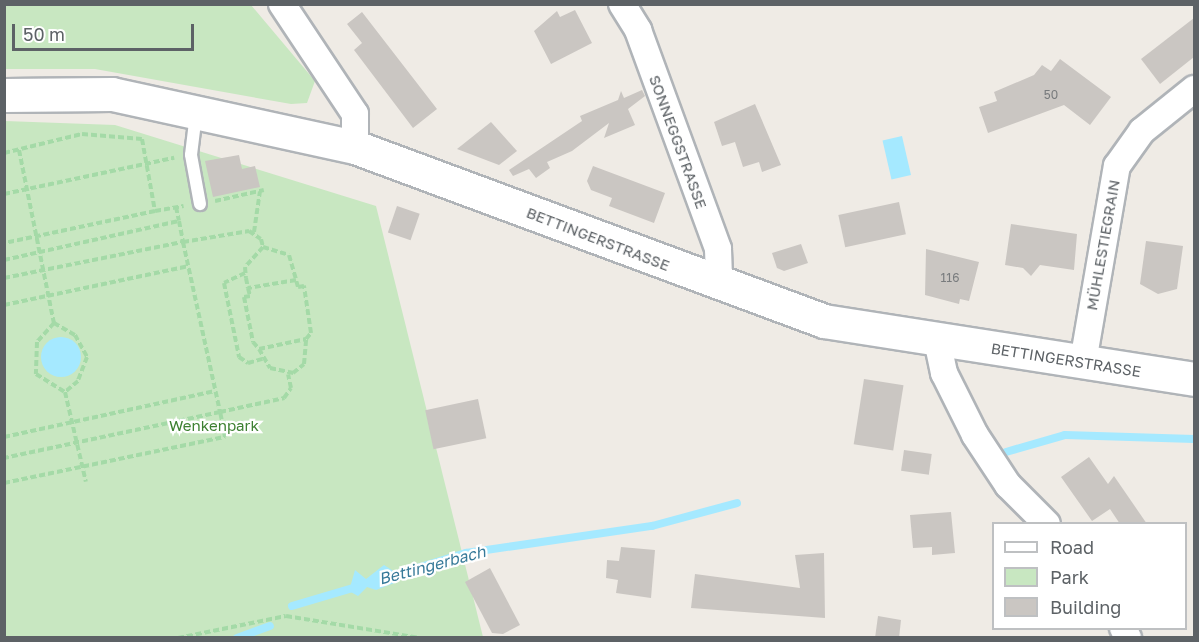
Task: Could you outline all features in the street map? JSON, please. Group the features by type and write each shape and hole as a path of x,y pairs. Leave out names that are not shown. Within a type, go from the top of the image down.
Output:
{"street":[{"path":"282,4 355,114 355,147"},
{"name":"SONNEGGSTRASSE","path":"622,4 638,30 718,249 719,284"},
{"name":"MÜHLESTIEGRAIN","path":"1083,362 1117,166 1142,130 1194,89"},
{"name":"BETTINGERSTRASSE","path":"4,95 112,94 355,147 719,284 824,321 1194,379"},
{"path":"937,340 944,373 975,435 1008,485 1045,522"}],"lane":[{"path":"196,112 191,155 200,204"}],"path":[{"path":"4,153 82,134 142,139 155,211"},
{"path":"19,150 54,323 75,335 87,357 78,381 65,392"},
{"path":"4,194 191,155"},
{"path":"200,204 262,191 254,232 263,247 289,255 298,287 304,286 311,333 306,339 304,364 288,374"},
{"path":"4,243 177,207 225,437 4,483"},
{"path":"4,260 179,221"},
{"path":"4,278 183,242 254,232"},
{"path":"263,247 249,258 245,273 250,296 244,297 262,359 270,368 288,374"},
{"path":"4,305 189,266"},
{"path":"245,273 225,283 239,357 248,363 262,359"},
{"path":"248,288 296,280"},
{"path":"54,323 37,342 35,367 42,381 65,392 86,482"},
{"path":"259,349 306,339"},
{"path":"4,458 284,398 291,388 288,374"},
{"path":"4,437 215,391"},
{"path":"178,638 286,616 421,638"}],"green space":[{"path":"4,5 251,5 315,81 307,103 291,104 95,69 5,69"},
{"name":"Wenkenpark","path":"5,121 115,125 376,206 483,637 5,637"}],"water":[{"path":"902,136 911,175 892,179 883,140"},
{"path":"61,337 69,338 75,343 80,349 80,365 75,371 69,376 61,377 53,376 47,371 42,365 41,357 42,349 47,343 53,338"},
{"path":"384,565 398,574 397,582 376,590 367,587 358,596 349,591 355,570 366,579"}],"building":[{"path":"575,10 592,43 551,64 534,31 557,11 560,17"},
{"path":"362,12 437,109 413,128 354,50 362,43 347,24"},
{"path":"1194,18 1194,57 1160,84 1141,59"},
{"path":"1060,59 1111,97 1090,125 1064,105 988,133 979,107 997,101 994,92 1034,75 1042,65 1051,71"},
{"path":"642,90 645,96 628,109 635,125 604,138 609,123 572,151 547,162 550,168 536,178 529,169 513,176 509,170 582,121 580,116 618,100 621,91 624,98"},
{"path":"755,104 781,165 762,172 759,162 743,167 735,142 722,146 714,122"},
{"path":"491,122 517,151 499,165 457,149"},
{"path":"239,155 242,169 255,166 260,187 213,197 205,161"},
{"path":"593,166 665,193 654,223 609,206 612,198 591,190 587,181"},
{"path":"899,202 906,234 845,247 838,215"},
{"path":"397,206 420,214 411,240 388,232"},
{"path":"1011,224 1077,234 1074,270 1040,265 1031,276 1023,268 1005,265"},
{"path":"1146,241 1183,246 1177,289 1158,294 1140,284"},
{"path":"801,244 808,263 784,271 777,268 772,253"},
{"path":"926,249 979,262 969,301 960,299 959,304 925,295"},
{"path":"864,379 904,385 893,450 854,444"},
{"path":"478,399 486,438 433,449 425,410"},
{"path":"904,450 932,454 929,475 901,471"},
{"path":"1089,457 1108,484 1114,476 1146,522 1119,522 1110,509 1092,521 1061,477"},
{"path":"951,512 955,553 932,555 932,547 913,548 910,515"},
{"path":"621,547 655,550 651,598 616,593 618,580 606,578 607,560 619,561"},
{"path":"824,553 825,618 691,608 695,574 800,588 795,555"},
{"path":"490,568 520,625 503,634 492,633 465,582"},
{"path":"878,616 901,620 899,638 875,638"}],"waterway":[{"path":"1006,452 1065,435 1194,439"},
{"name":"Bettingerbach","path":"388,577 466,553 652,526 737,503"},
{"name":"Bettingerbach","path":"292,606 356,587"},
{"name":"Bettingerbach","path":"237,638 270,626"}]}
